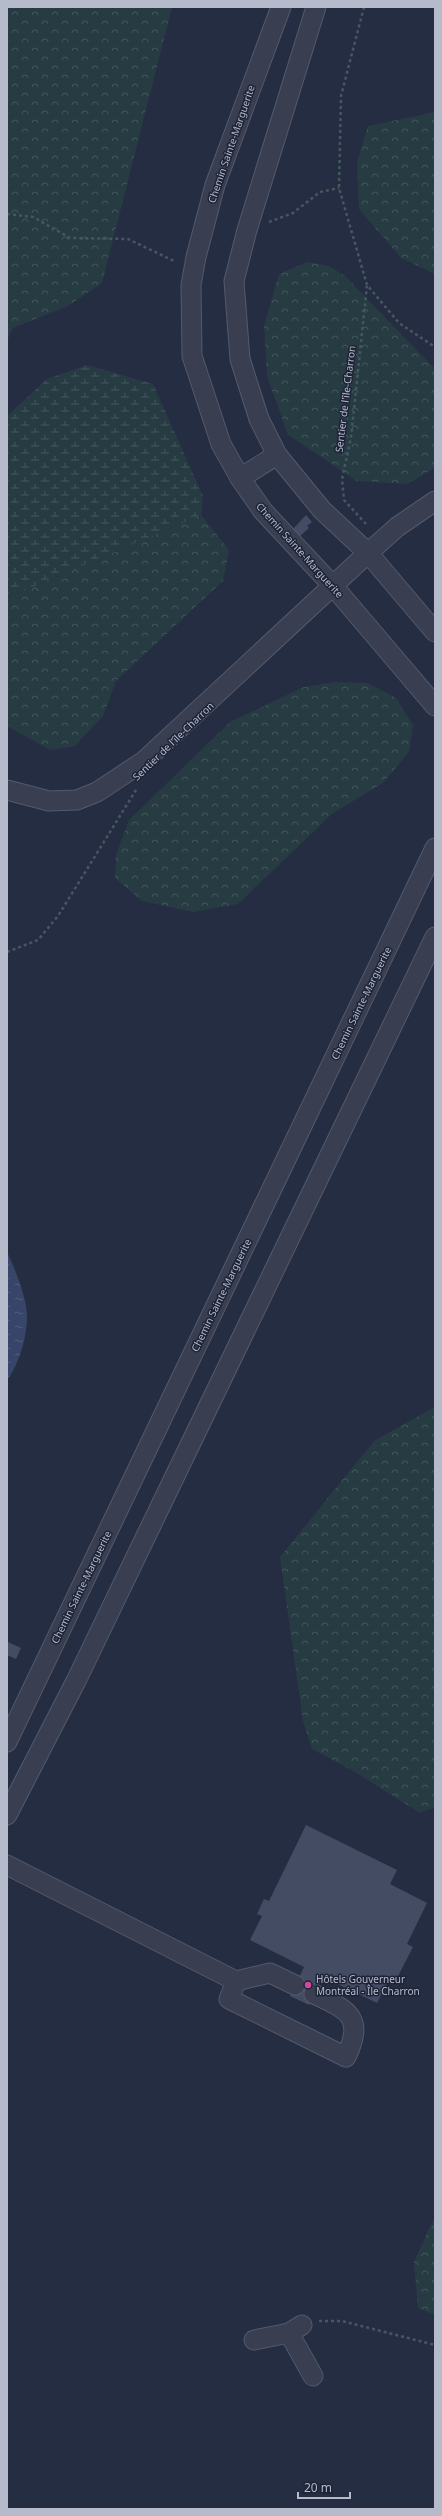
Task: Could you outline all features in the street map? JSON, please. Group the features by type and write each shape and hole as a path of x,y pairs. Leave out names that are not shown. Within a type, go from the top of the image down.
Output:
{"lane":[{"name":"Chemin Sainte-Marguerite","path":"281,7 215,185 196,257 191,285 192,356 221,444 240,478 263,511 333,586 435,706"},
{"path":"316,7 247,230 234,281 240,360 259,419 277,455 322,510 368,553 435,632"},
{"path":"240,478 277,455"},
{"path":"7,790 49,801 77,800 97,792 144,761 368,553 397,528 435,502"},
{"name":"Chemin Sainte-Marguerite","path":"7,1742 435,848"},
{"path":"7,1815 77,1679 435,937"},
{"path":"7,1865 236,1981 270,1973 295,1985"},
{"path":"236,1981 229,1999 346,2057 352,2043 354,2031 348,2012 342,2007 314,1994"},
{"path":"254,2340 295,2329 313,2376"}],"path":[{"path":"364,7 341,96 339,188 367,285 400,324 435,347"},
{"path":"247,230 293,213 320,192 339,188"},
{"path":"7,214 33,217 70,238 128,239 174,263 196,257"},
{"name":"Sentier de l'île-Charron","path":"367,285 351,437 342,479 344,500 369,527 368,553"},
{"name":"Sentier de l'île-Charron","path":"7,952 38,940 58,916 137,787"},
{"path":"295,2329 325,2320 342,2321 435,2345"}],"green space":[{"path":"7,7 172,7 102,283 68,306 13,328 7,341"},
{"path":"435,112 435,274 401,258 359,209 357,162 368,126"},
{"path":"307,262 329,266 345,276 435,369 435,468 407,484 357,481 288,435 267,376 264,326 279,274"},
{"path":"87,365 153,384 203,496 201,515 7,598 7,416 47,379"},
{"path":"201,515 229,550 223,581 116,681 103,716 75,746 50,750 7,726 7,598"},
{"path":"335,682 368,683 396,698 413,725 409,752 383,783 333,813 238,904 193,912 142,901 115,878 116,855 129,820 230,722 304,687"},
{"path":"435,1407 435,1807 420,1813 355,1772 312,1749 303,1721 280,1557 374,1441"},
{"path":"433,2220 435,2220 435,2315 418,2308 414,2262"}],"water":[{"path":"7,1252 23,1293 27,1325 22,1350 7,1380"}],"building":[{"path":"306,515 312,522 307,526 309,528 299,537 293,529"},
{"path":"8,1642 21,1648 16,1659 7,1655"},
{"path":"306,1825 397,1870 390,1884 427,1903 407,1944 413,1947 395,1982 389,1979 377,2003 323,1977 309,2005 290,1996 304,1967 250,1940 262,1916 257,1914 264,1899 269,1901"}],"place":[{"name":"Hôtels Gouverneur Montréal - Île Charron","path":"308,1985"}]}
